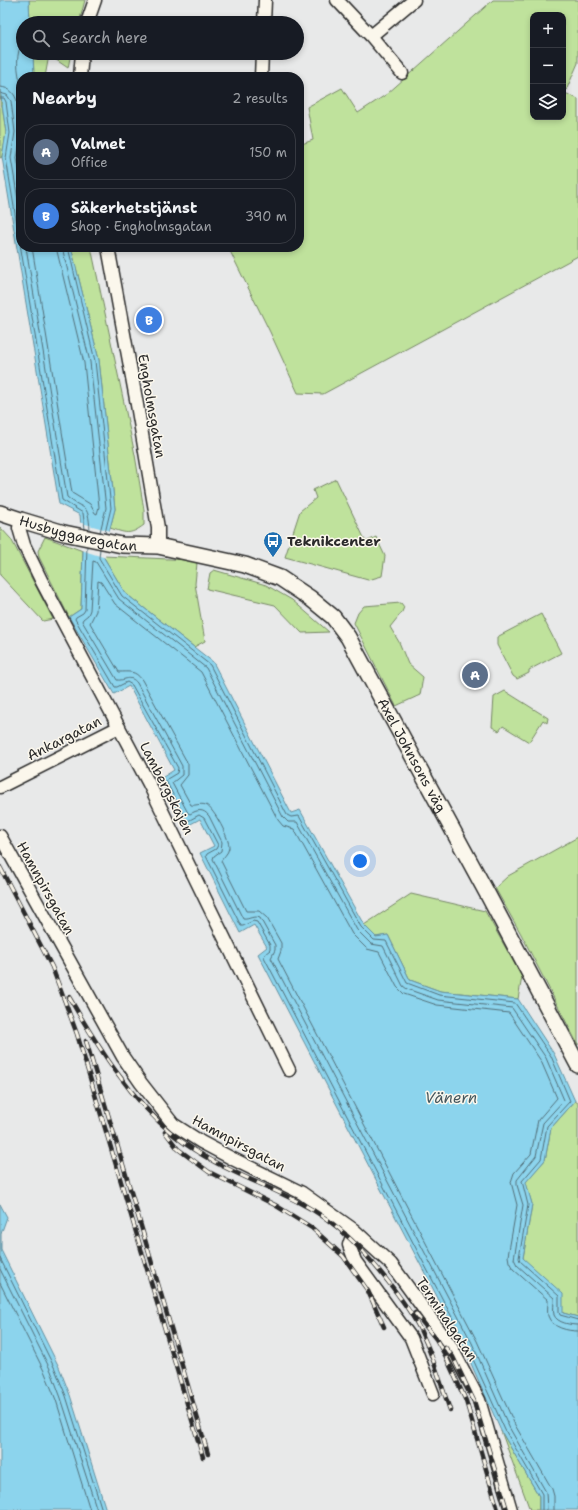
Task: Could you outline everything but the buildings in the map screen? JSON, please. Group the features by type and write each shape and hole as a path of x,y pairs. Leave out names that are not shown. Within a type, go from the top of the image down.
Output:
{"street":[{"path":"89,16 95,0"},
{"path":"264,16 265,0"},
{"path":"337,0 402,73"},
{"path":"370,36 414,0"},
{"path":"80,72 81,60"},
{"path":"261,72 262,60"},
{"name":"Engholmsgatan","path":"109,252 155,509 158,528 158,546"},
{"name":"Husbyggaregatan","path":"0,512 59,532 122,545 158,546"},
{"name":"Lambergskajen","path":"21,520 19,528 20,534 42,582 149,784 289,1070"},
{"name":"Axel Johnsons väg","path":"158,546 245,565 280,578 310,598 333,617 348,637 578,1065"},
{"name":"Ankargatan","path":"0,788 119,727"},
{"name":"Hamnpirsgatan","path":"0,836 123,1057 173,1124 233,1160 302,1193 354,1230"},
{"path":"354,1230 349,1245 355,1261 410,1338 433,1394"},
{"name":"Terminalgatan","path":"354,1230 390,1264 450,1345 479,1400 512,1510"}],"green space":[{"path":"29,0 85,0 81,16 30,16"},
{"path":"493,0 578,0 578,63 566,91 566,12 530,12 530,120 566,120 566,93 578,99 578,256 323,394 298,393 230,252 304,252 304,143 313,140 307,107 342,88 358,113 387,94"},
{"path":"33,60 48,60 46,72 34,72"},
{"path":"56,60 70,60 68,68"},
{"path":"0,89 6,133 2,157 0,158"},
{"path":"72,252 92,252 135,455 144,510 144,525 131,532 124,532 110,528 115,509 99,360"},
{"path":"336,479 366,542 376,537 385,556 382,576 368,580 285,557 300,511 316,498 313,490"},
{"path":"0,527 11,539 53,619 43,621 0,575"},
{"path":"45,537 83,551 81,609 69,617 39,557 38,551"},
{"path":"103,556 191,560 197,563 195,584 205,641 194,647 125,593"},
{"path":"214,570 266,585 292,600 329,632 302,633 275,605 207,589 210,573"},
{"path":"401,603 404,607 402,612 390,627 399,642 408,664 423,677 420,695 396,706 354,623 358,613 364,606"},
{"path":"541,614 561,653 529,670 529,673 517,679 513,676 497,645 497,637"},
{"path":"505,691 548,718 547,723 543,720 529,742 503,726 499,731 492,727 494,697"},
{"path":"578,837 578,1045 521,934 495,888 508,876"},
{"path":"411,894 485,911 522,977 518,999 440,991 410,980 388,935 376,937 364,925"},
{"path":"575,1101 578,1103 578,1317 563,1313 523,1258 532,1204 525,1182 545,1160 551,1128"},
{"path":"501,1431 539,1496 539,1510 530,1510"}],"water":[{"name":"Vänern","path":"0,0 29,0 30,16 16,16 16,60 33,60 34,72 16,72 16,242 2,157 6,133 0,89"},
{"name":"Vänern","path":"18,252 72,252 99,360 115,509 103,556 125,593 213,662 291,813 300,810 364,925 376,937 388,935 410,980 440,991 518,999 554,1054 575,1101 551,1128 545,1160 526,1182 532,1204 523,1258 563,1294 563,1313 578,1317 578,1510 539,1510 539,1496 501,1431 464,1348 258,954 267,947 254,925 240,933 200,853 214,846 200,819 185,827 160,779 174,770 129,686 114,694 69,617 81,609 83,551 80,515 59,504"},
{"path":"0,1204 7,1217 1,1234 1,1250 59,1367 70,1395 106,1510 0,1510"}],"pier":[{"path":"78,522 111,531 105,556 106,558 81,550"}],"railway":[{"path":"0,867 52,967 77,1034 203,1457"},
{"path":"69,997 91,1035 129,1089 175,1136 189,1147 220,1165 314,1211 340,1229 362,1251 393,1288 416,1322 430,1352 450,1410"},
{"path":"86,1041 208,1454"},
{"path":"165,1132 178,1149 209,1172 275,1205 312,1228 343,1256 368,1291 384,1327"},
{"path":"415,1313 436,1339 466,1401 498,1510"},
{"path":"445,1347 453,1357 474,1401 507,1510"}],"place":[{"name":"Säkerhetstjänst","path":"149,320"},
{"name":"Teknikcenter","path":"273,558"},
{"name":"Valmet","path":"475,675"}]}
